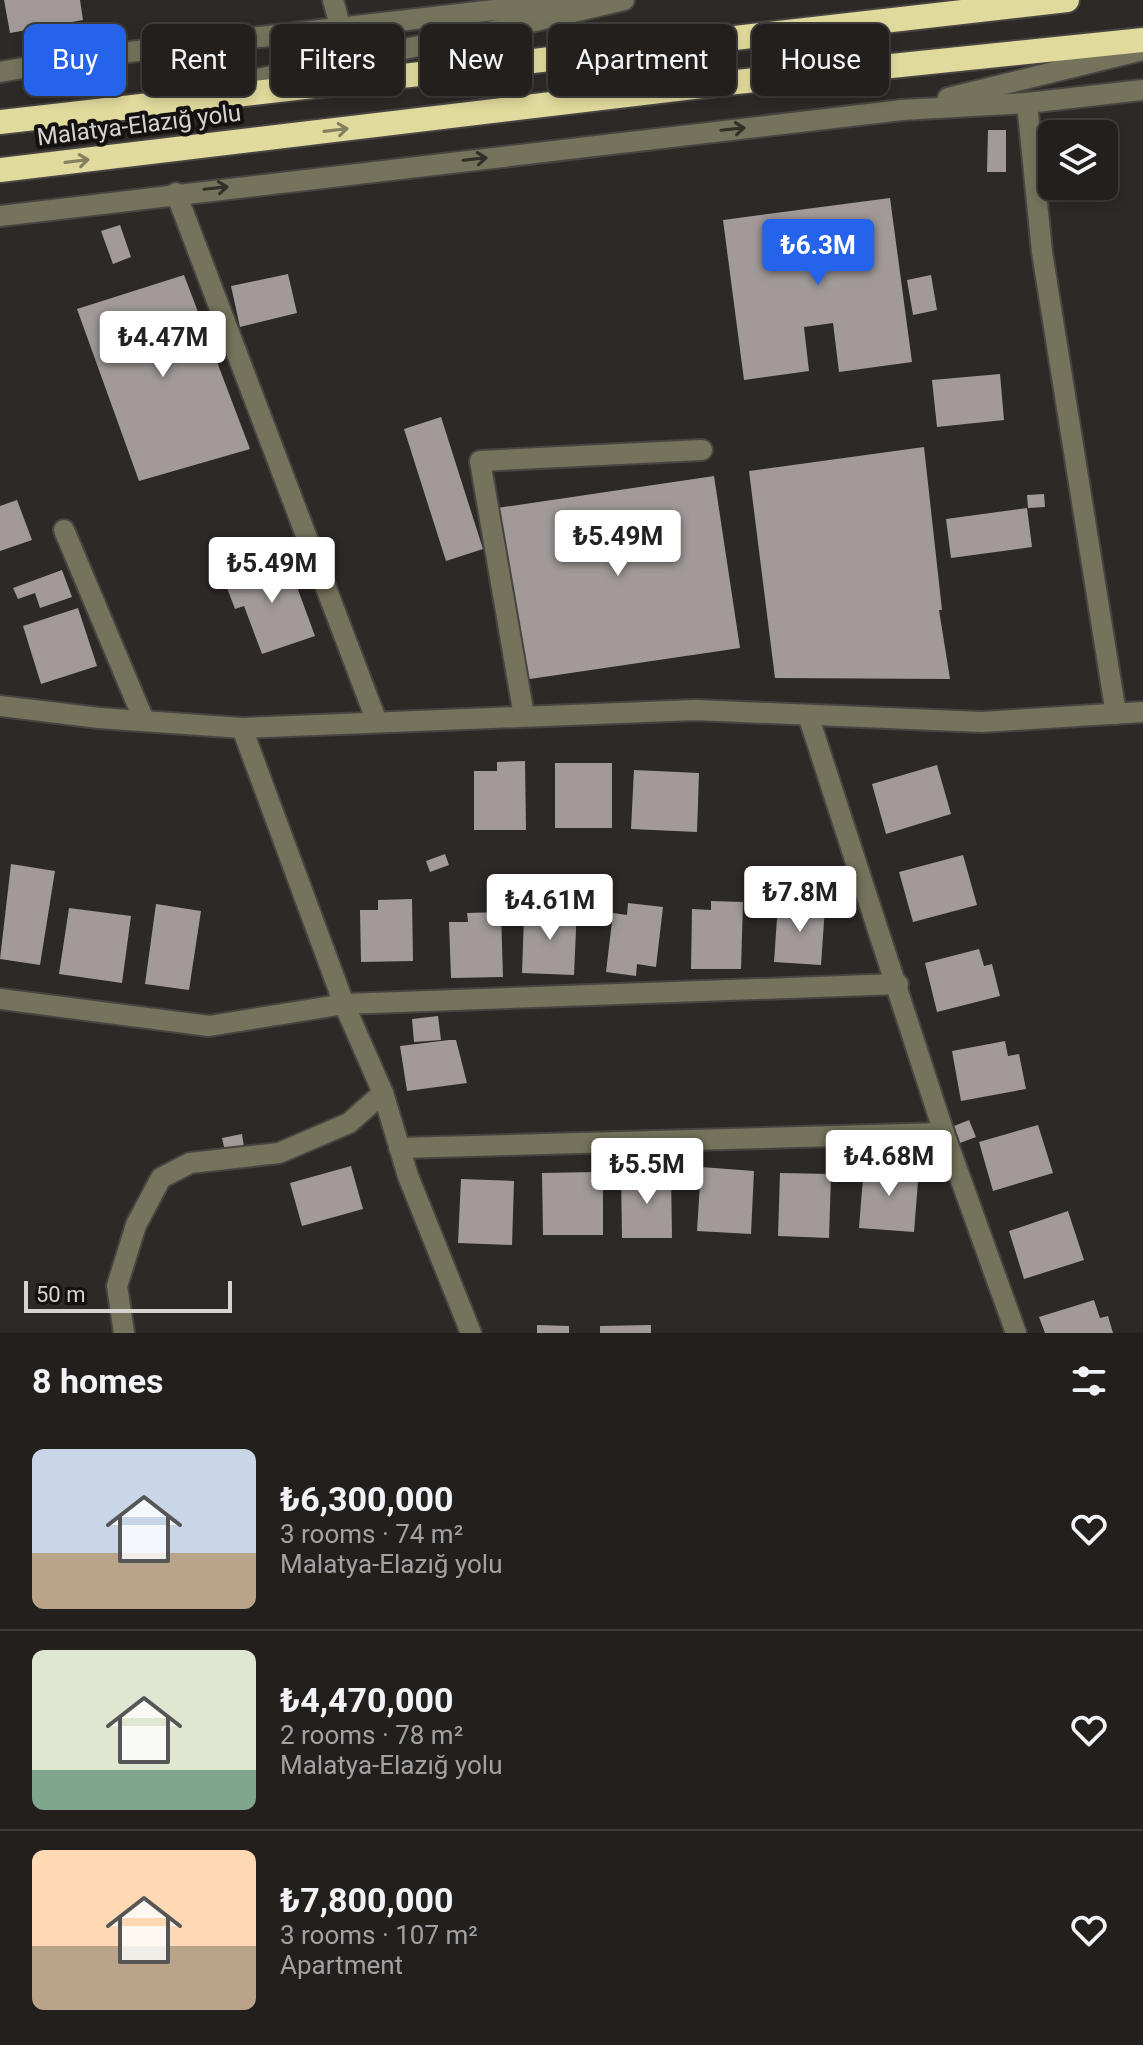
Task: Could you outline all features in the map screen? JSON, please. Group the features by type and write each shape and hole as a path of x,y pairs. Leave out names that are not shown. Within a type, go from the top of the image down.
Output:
{"highway":[{"name":"Malatya-Elazığ yolu","path":"0,122 1067,0"},
{"name":"Malatya-Elazığ yolu","path":"0,170 727,83 1143,40"}],"street":[{"path":"333,0 340,24"},
{"path":"382,24 581,0"},
{"path":"130,107 366,54 493,31 624,0"},
{"path":"0,72 94,56 271,37"},
{"path":"902,110 1143,50"},
{"path":"0,216 902,110 1027,103 1143,90"},
{"path":"1027,103 1042,252 1116,714"},
{"path":"176,193 377,722"},
{"path":"524,716 480,461 702,450"},
{"path":"64,530 143,718"},
{"path":"0,685 4,706 99,718 143,718 242,728 695,710 982,722 1143,712"},
{"path":"808,715 944,1133 1016,1333"},
{"path":"242,728 344,1004 383,1093 399,1148 471,1333"},
{"path":"0,999 209,1026 344,1004 898,984"},
{"path":"124,1333 117,1286 136,1225 161,1178 190,1163 279,1153 349,1123 383,1093"},
{"path":"399,1148 944,1133"}],"building":[{"path":"4,0 80,0 83,20 61,24 24,24 24,31 10,33"},
{"path":"988,130 1006,130 1006,172 987,172"},
{"path":"890,198 912,362 839,372 833,323 804,327 809,371 744,380 723,220"},
{"path":"120,225 131,257 113,264 101,231"},
{"path":"288,274 297,313 240,327 231,286"},
{"path":"184,275 250,449 139,481 77,309"},
{"path":"931,275 937,310 913,315 907,280"},
{"path":"1000,374 1004,420 937,427 932,380"},
{"path":"441,417 483,549 446,561 404,429"},
{"path":"924,447 942,610 939,610 950,679 775,678 749,471"},
{"path":"714,476 740,648 523,680 497,508"},
{"path":"1044,494 1045,507 1028,508 1027,495"},
{"path":"17,500 32,540 0,551 0,506"},
{"path":"1027,508 1032,547 951,558 946,519"},
{"path":"286,557 315,636 262,654 244,606 235,609 224,580"},
{"path":"62,570 72,597 40,608 35,593 18,599 13,588"},
{"path":"78,608 97,666 41,684 23,626"},
{"path":"525,761 526,830 474,830 474,771 497,771 497,762"},
{"path":"555,763 612,763 612,828 555,828"},
{"path":"937,765 951,814 886,834 872,784"},
{"path":"634,770 699,773 697,832 631,829"},
{"path":"445,854 449,865 430,872 426,861"},
{"path":"963,855 977,905 913,922 899,872"},
{"path":"11,864 55,871 40,965 0,959"},
{"path":"412,899 413,961 361,962 360,910 378,910 378,900"},
{"path":"711,901 743,902 741,969 691,969 692,909 711,910"},
{"path":"628,903 663,907 656,967 637,964 636,976 606,972 613,913 627,915"},
{"path":"156,904 201,911 189,990 145,984"},
{"path":"778,904 825,907 821,965 774,962"},
{"path":"543,906 577,907 574,975 522,973 524,916 543,917"},
{"path":"69,908 131,916 122,983 59,974"},
{"path":"501,912 503,977 451,978 449,922 468,922 467,913"},
{"path":"979,949 984,966 992,964 1000,996 937,1012 925,963"},
{"path":"438,1016 441,1040 414,1042 412,1019"},
{"path":"456,1040 467,1083 407,1091 400,1046"},
{"path":"1005,1041 1008,1056 1019,1054 1026,1089 961,1101 952,1051"},
{"path":"969,1120 976,1137 960,1143 954,1126"},
{"path":"1038,1125 1053,1173 993,1191 979,1142"},
{"path":"242,1134 244,1147 225,1151 222,1138"},
{"path":"864,1165 919,1169 914,1232 859,1228"},
{"path":"351,1166 363,1209 302,1226 290,1183"},
{"path":"701,1167 754,1171 751,1234 697,1231"},
{"path":"595,1172 595,1188 603,1188 603,1235 543,1235 542,1173"},
{"path":"671,1173 672,1238 622,1238 621,1174"},
{"path":"780,1173 831,1174 829,1238 778,1236"},
{"path":"461,1179 514,1181 512,1245 458,1243"},
{"path":"1068,1211 1084,1260 1024,1279 1009,1231"},
{"path":"1094,1300 1100,1318 1108,1316 1113,1333 1045,1333 1039,1317"},
{"path":"537,1325 569,1326 569,1333 537,1333"},
{"path":"651,1325 651,1333 600,1333 600,1326"}]}
